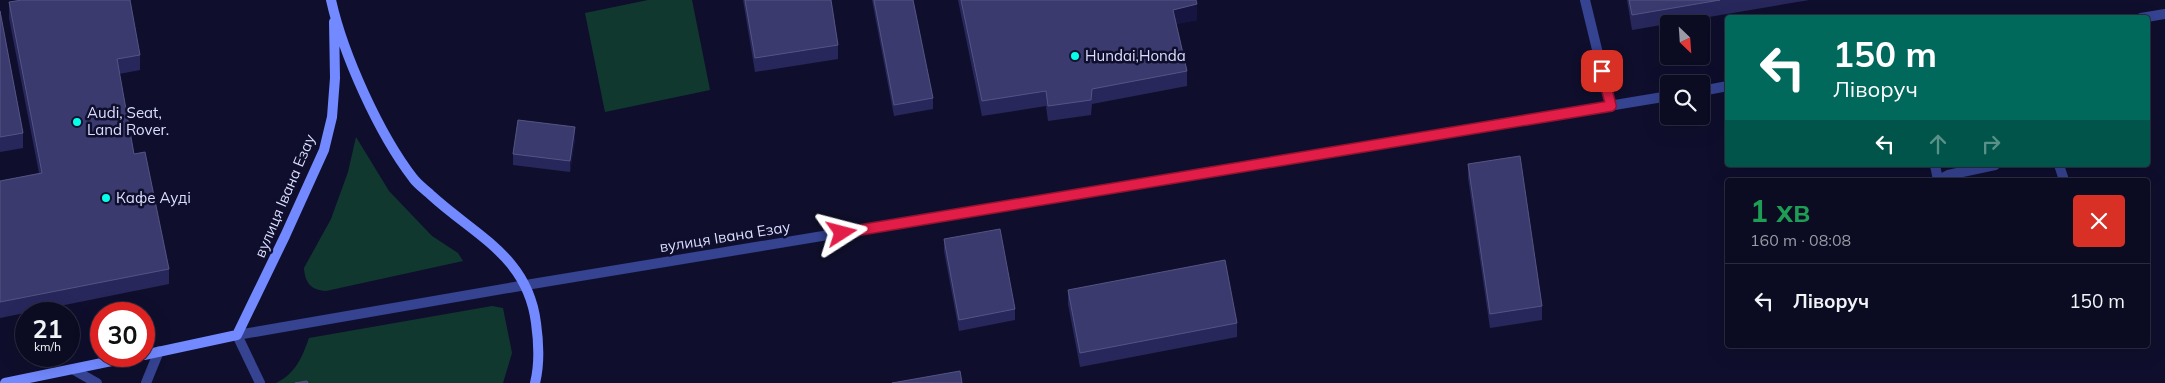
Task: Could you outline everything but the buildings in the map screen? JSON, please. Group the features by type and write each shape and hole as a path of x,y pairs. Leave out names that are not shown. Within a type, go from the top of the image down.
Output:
{"main road":[{"path":"331,0 334,13 371,109 392,148 414,179 445,208 502,252 526,284 534,308 539,342 538,368 535,383"},
{"name":"вулиця Івана Езау","path":"155,352 238,335 324,150 332,117 335,78 334,13"},
{"path":"5,383 90,366"}],"street":[{"path":"1586,0 1611,106"},
{"path":"2150,16 2165,14"},
{"path":"1710,89 1725,87"},
{"name":"вулиця Івана Езау","path":"238,335 526,284 1660,98"},
{"path":"1943,178 1948,175 1986,167"},
{"path":"238,335 259,383"},
{"path":"146,383 159,351"},
{"path":"74,370 97,383"}],"green space":[{"path":"648,0 692,0 710,90 605,112 585,13"},
{"path":"356,137 389,191 432,236 458,253 463,261 326,291 316,289 307,282 304,268 331,219 348,172"},
{"path":"492,306 503,308 512,353 503,383 276,383 288,375 297,365 309,338"}],"place":[{"name":"Hundai,Honda","path":"1075,56"},
{"name":"Audi, Seat, Land Rover.","path":"77,122"},
{"name":"Кафе Ауді","path":"106,198"}],"route":[{"path":"842,233 1611,106 1602,71"}]}
